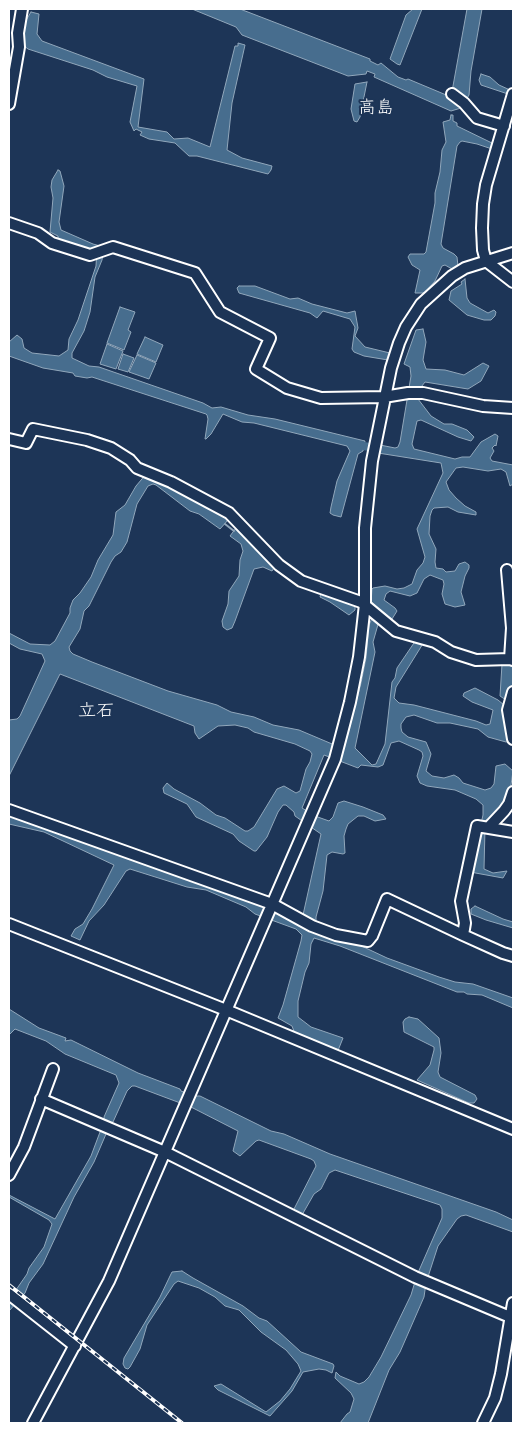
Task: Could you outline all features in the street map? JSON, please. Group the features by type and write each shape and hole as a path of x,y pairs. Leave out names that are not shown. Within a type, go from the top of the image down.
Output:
{"street":[{"path":"9,104 19,47 18,33 22,9"},
{"path":"452,94 464,103 477,118 504,126"},
{"path":"513,94 486,185 483,204 482,250 486,260 513,282"},
{"path":"9,222 38,233 52,243 90,256 113,247 195,274 220,312 270,338 256,369 287,388 321,398 384,397 408,393 483,406 513,408"},
{"path":"33,1423 109,1281 335,759 350,702 359,657 365,604 366,528 372,461 390,368 399,343 406,327 422,304 452,276 465,268 486,260 513,253"},
{"path":"9,439 26,443 33,429 87,440 111,448 130,460 136,468 171,482 229,513 278,565 301,581 365,604 396,631 435,642 451,652 476,660 511,659 512,628 507,570"},
{"path":"513,692 508,710 513,739"},
{"path":"489,827 504,811 513,792"},
{"path":"9,810 272,904 312,926 336,934 368,941 372,936 387,899 513,956"},
{"path":"463,935 465,923 461,902 477,826 513,832"},
{"path":"9,924 226,1010 513,1129"},
{"path":"9,1175 24,1147 53,1069"},
{"path":"41,1099 165,1152 415,1277 510,1317"},
{"path":"9,1294 75,1346"},
{"path":"483,1423 495,1398 501,1374 513,1303"}],"water":[{"path":"192,9 240,9 370,59 370,61 378,65 381,63 398,77 408,79 451,97 467,9 482,9 471,71 469,95 461,108 451,111 374,77 375,74 367,71 366,74 348,76 242,35 236,27"},
{"path":"413,9 422,9 400,65 390,59 406,15"},
{"path":"31,12 39,14 37,34 42,41 144,79 138,127 167,132 174,139 188,138 210,147 235,46 238,46 238,43 245,45 232,103 227,150 242,158 272,166 271,170 268,174 197,156 189,156 175,143 149,139 140,135 142,132 136,129 134,131 130,122 137,86 28,49 23,45 25,22"},
{"path":"481,74 490,77 499,85 510,90 508,94 481,85 479,80"},
{"path":"367,82 360,117 357,122 354,121 351,109 355,84"},
{"path":"451,115 453,115 453,121 457,123 457,126 494,144 492,149 462,141 457,146 441,244 443,248 457,257 458,266 452,269 445,265 442,266 435,281 424,293 415,293 420,270 412,265 408,257 410,254 424,254 426,252 442,150 446,142 443,122 450,120"},
{"path":"58,170 60,171 64,186 59,222 61,230 104,247 102,260 95,277 90,312 84,331 72,353 72,358 89,366 99,367 203,403 212,408 221,407 248,415 275,419 365,441 363,451 358,454 341,517 330,513 337,481 350,451 347,446 254,423 242,422 223,414 211,434 205,439 208,419 206,414 92,377 75,376 73,373 43,368 9,356 9,342 17,335 22,339 24,348 32,353 59,356 68,350 69,339 78,320 96,266 97,249 89,250 60,241 58,236 50,232 53,198 51,187 52,180"},
{"path":"465,279 467,298 470,303 488,313 494,310 496,312 495,316 491,320 467,315 449,300 451,291 462,284 461,282"},
{"path":"239,286 255,286 290,299 298,298 312,304 347,313 355,311 358,328 355,336 365,347 390,353 388,360 364,356 354,352 352,349 355,327 350,319 323,311 317,318 310,313 239,293 237,288"},
{"path":"120,307 135,312 128,330 131,332 124,350 107,343"},
{"path":"423,329 426,342 423,360 426,369 445,370 464,375 483,363 489,366 481,381 468,389 425,382 418,391 418,399 431,416 444,424 452,424 467,430 474,437 471,441 421,420 417,421 412,444 414,449 455,459 470,457 481,442 495,434 498,436 496,446 492,448 494,451 490,458 492,461 513,465 513,484 510,486 506,472 501,469 488,471 463,467 456,468 446,482 449,490 456,498 476,512 476,515 458,512 448,507 434,508 430,516 429,534 436,549 436,568 443,569 446,572 455,571 459,564 465,562 469,565 461,592 465,605 455,607 445,604 442,594 443,580 430,575 424,579 417,593 410,596 390,591 386,594 384,600 397,611 392,619 384,614 379,621 373,642 375,652 355,748 372,765 376,764 385,744 392,682 397,668 416,640 424,642 396,687 394,698 399,703 414,705 486,725 490,724 493,710 472,702 463,696 464,693 475,688 498,700 504,705 511,741 506,742 488,737 478,729 450,723 437,723 414,715 406,717 401,724 401,728 402,732 408,737 426,742 431,754 426,771 432,776 444,778 454,775 463,783 485,790 491,788 494,784 496,766 505,764 513,771 510,792 496,817 486,820 485,828 484,869 493,873 507,871 503,878 470,872 483,815 483,805 476,799 455,790 427,786 420,783 417,776 423,756 419,750 399,741 391,743 383,765 378,767 361,765 358,768 324,755 302,808 315,816 329,821 333,817 338,803 344,801 383,815 386,819 375,821 364,816 358,816 348,824 344,836 345,853 332,852 327,855 323,891 316,922 387,958 439,977 455,982 473,984 513,998 513,1008 482,995 457,992 340,946 314,938 298,1001 298,1017 311,1027 343,1038 337,1053 295,1034 292,1026 278,1018 301,941 302,935 296,929 255,914 246,907 206,890 187,887 130,869 126,871 104,905 89,921 80,940 71,936 75,929 83,924 114,865 44,832 9,824 9,810 310,920 303,915 321,834 295,816 294,812 286,805 283,805 267,837 254,851 239,841 233,834 196,817 187,804 164,793 163,788 167,783 216,815 248,831 254,827 277,789 284,786 296,793 300,791 312,754 310,751 295,744 235,725 218,726 199,739 195,733 194,726 60,674 9,776 9,720 17,719 20,716 45,661 42,654 20,649 9,643 9,633 30,644 50,645 55,641 70,613 73,600 91,577 98,560 113,535 116,512 125,505 136,486 147,473 164,480 194,501 215,510 228,520 220,529 199,514 190,511 156,485 148,486 137,504 127,542 121,552 111,562 89,606 84,611 80,629 69,647 70,651 92,662 168,691 217,705 231,712 254,717 273,725 299,730 344,749 361,683 366,658 369,625 374,614 371,603 372,589 385,586 397,589 412,584 417,570 425,557 417,529 443,473 441,463 378,453 380,445 395,448 398,447 400,442 411,376 410,367 404,364 416,330"},
{"path":"145,337 163,345 156,362 137,354"},
{"path":"107,344 123,351 116,369 100,364"},
{"path":"123,354 134,358 128,372 118,369"},
{"path":"137,355 156,363 149,379 129,372"},
{"path":"236,528 276,565 272,571 263,567 254,569 232,628 227,630 223,627 222,621 228,604 229,591 239,576 240,560 243,551 241,544 230,536"},
{"path":"321,593 355,605 355,610 349,615 320,597"},
{"path":"502,664 513,666 513,685 510,696 506,700 500,696"},
{"path":"475,906 513,922 513,928 471,914 471,909"},
{"path":"9,1009 39,1028 66,1038 65,1041 71,1040 138,1073 193,1096 200,1096 271,1131 284,1134 330,1154 496,1212 513,1220 513,1232 466,1215 457,1219 438,1246 426,1283 424,1297 400,1352 389,1370 368,1423 340,1423 350,1412 354,1399 351,1393 335,1378 336,1372 340,1376 359,1384 369,1377 381,1357 411,1295 417,1275 442,1218 440,1205 335,1170 329,1173 321,1189 314,1194 302,1215 295,1212 294,1209 316,1166 314,1161 259,1140 240,1156 233,1151 238,1131 191,1107 135,1086 132,1086 127,1091 113,1122 110,1123 104,1120 104,1117 119,1083 116,1075 65,1054 46,1041 15,1029 9,1035"},
{"path":"409,1017 418,1019 439,1038 441,1053 438,1072 440,1077 475,1095 477,1099 474,1103 469,1103 417,1080 430,1065 434,1047 404,1032 403,1022"},
{"path":"103,1131 106,1134 94,1162 74,1197 43,1264 29,1283 25,1293 9,1311 9,1300 44,1247 52,1224 49,1220 9,1197 9,1195 55,1219 91,1156 100,1132"},
{"path":"182,1271 267,1321 301,1352 333,1364 332,1373 319,1369 303,1372 292,1391 270,1416 218,1390 214,1386 221,1384 266,1412 280,1401 301,1371 298,1364 286,1350 261,1332 239,1310 225,1306 215,1297 199,1288 178,1281 174,1284 147,1325 140,1349 130,1367 128,1369 125,1368 123,1364 124,1358 160,1297 172,1272"}],"waterway":[{"path":"364,446 379,449"},
{"path":"225,524 234,531"}],"railway":[{"path":"9,1285 182,1423"}],"district":[{"name":"高島","path":"376,108"},
{"name":"立石","path":"96,711"}]}
